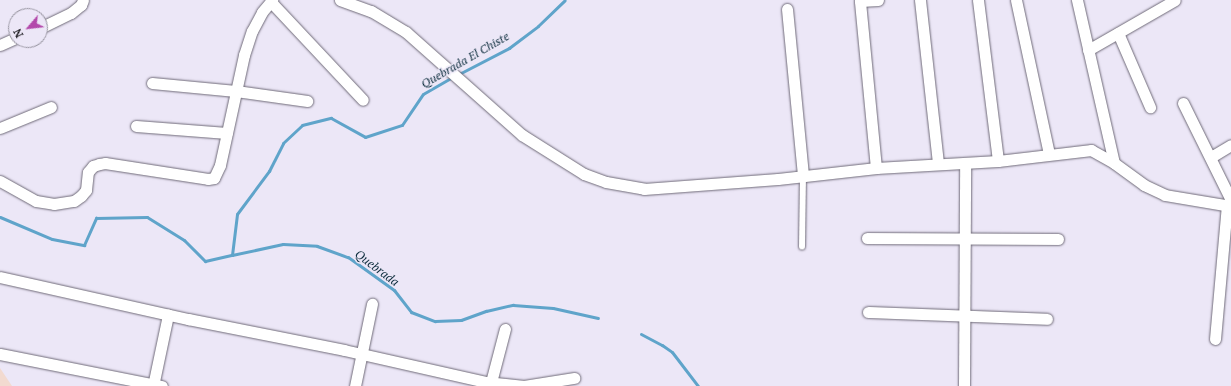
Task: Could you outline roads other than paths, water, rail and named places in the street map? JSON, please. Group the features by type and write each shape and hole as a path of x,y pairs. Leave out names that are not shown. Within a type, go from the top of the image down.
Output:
{"street":[{"path":"48,24 71,13 81,5 82,0"},
{"path":"340,0 371,11 406,32 522,135 584,174 606,182 644,189 803,176 876,168 998,161 1091,150 1114,163 1144,185 1165,195 1230,204"},
{"path":"876,168 860,1 878,0"},
{"path":"920,0 938,164"},
{"path":"978,0 998,161"},
{"path":"1016,0 1049,154"},
{"path":"1077,0 1114,163"},
{"path":"1088,50 1175,0"},
{"path":"0,181 36,201 54,204 74,200 81,196 86,190 88,172 93,166 98,164 105,163 208,179 214,178 220,165 244,55 252,31 262,12 272,1 363,100"},
{"path":"787,9 803,176"},
{"path":"1118,33 1150,107"},
{"path":"152,83 236,91 307,101"},
{"path":"1183,103 1211,157 1230,204 1215,339"},
{"path":"0,128 51,107"},
{"path":"136,126 227,133"},
{"path":"1211,157 1231,145"},
{"path":"964,386 965,163"},
{"path":"867,238 1058,239"},
{"path":"0,277 168,315 362,354 491,384 524,386 574,378"},
{"path":"354,386 372,304"},
{"path":"868,312 1047,318"},
{"path":"0,354 156,385 168,315"},
{"path":"491,384 505,329"}],"lane":[{"path":"802,247 803,176"}],"waterway":[{"name":"Quebrada El Chiste","path":"457,75 509,48 538,26 565,0"},
{"name":"Quebrada El Chiste","path":"0,217 52,239 84,245 96,218 147,217 184,240 205,261 232,255 237,214 269,171 283,143 302,125 331,118 365,137 402,125 423,94 452,77"},
{"name":"Quebrada","path":"232,255 283,244 317,246 348,257 394,290 411,312 435,321 461,320 486,311 513,305 553,308 598,318"},
{"name":"Quebrada","path":"641,334 672,352 698,386"}]}
